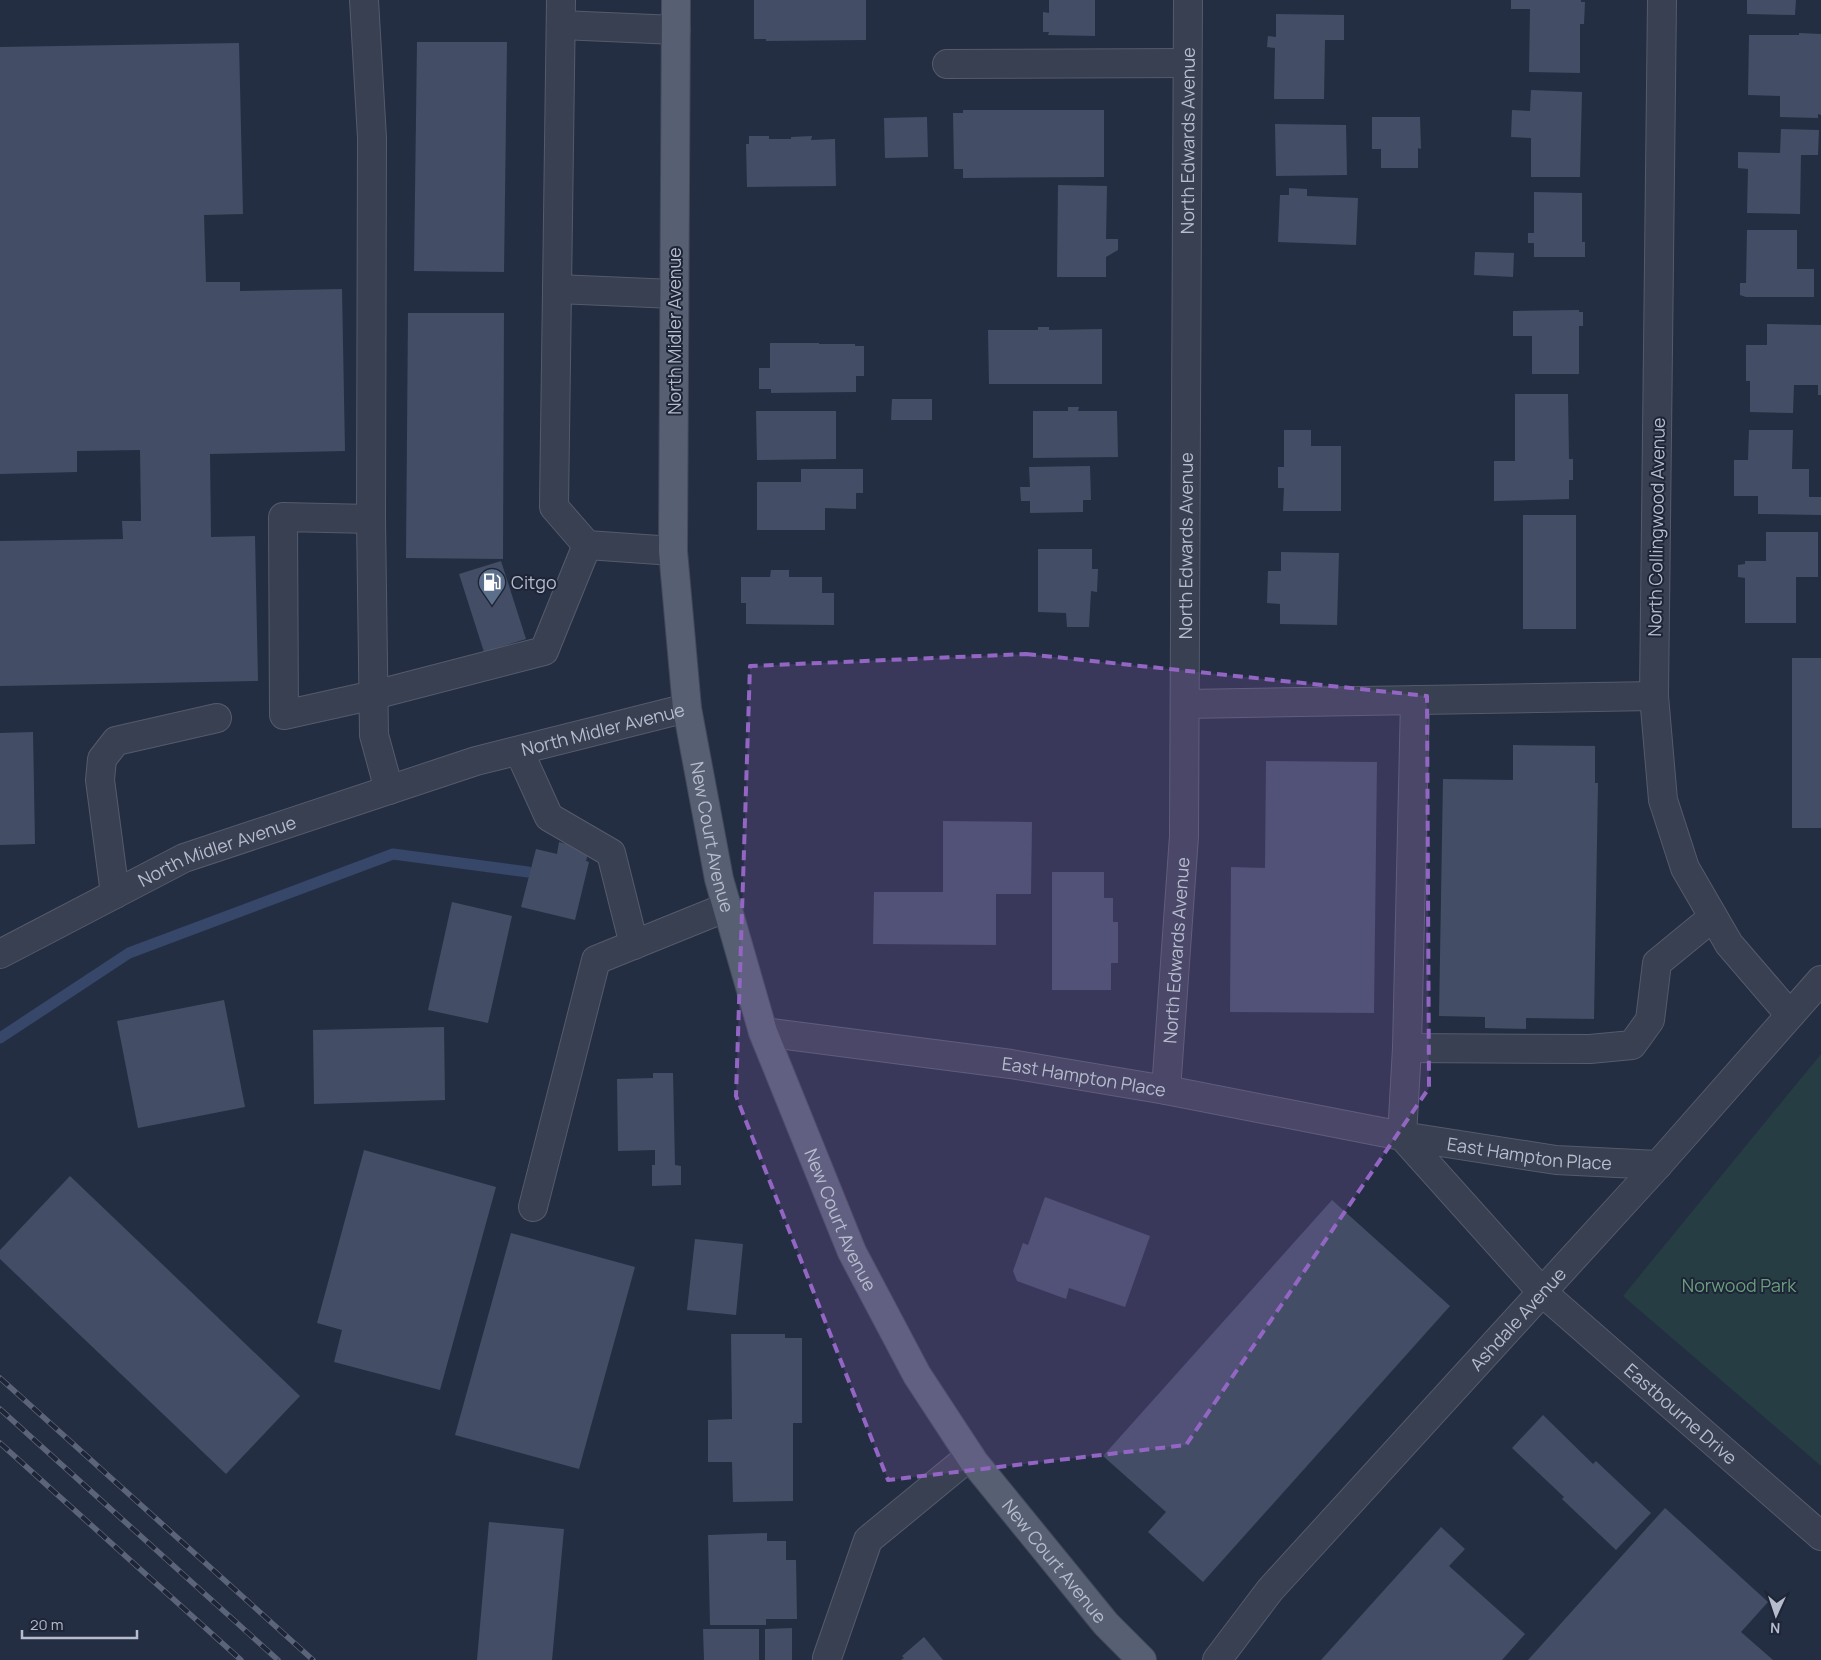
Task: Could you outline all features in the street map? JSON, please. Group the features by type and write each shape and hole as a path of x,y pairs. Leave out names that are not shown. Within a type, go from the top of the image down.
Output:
{"main road":[{"name":"North Midler Avenue","path":"676,0 673,551 688,708"},
{"name":"New Court Avenue","path":"688,708 719,879 763,1032 852,1252 917,1375 970,1456 1106,1624 1142,1660"}],"street":[{"path":"364,0 372,138 371,519 374,735 389,790"},
{"name":"North Edwards Avenue","path":"1166,1090 1184,836 1188,0"},
{"name":"North Collingwood Avenue","path":"1662,0 1654,696 1663,800 1685,868 1713,917 1729,944 1790,1015"},
{"path":"673,551 587,545 554,507 561,13 676,30"},
{"path":"947,64 1188,63"},
{"path":"557,289 674,294"},
{"path":"371,519 283,517 284,715 374,695 544,651 587,545"},
{"path":"1186,704 1654,696"},
{"path":"1402,1136 1407,1048 1415,700"},
{"name":"North Midler Avenue","path":"0,954 184,858 476,761 688,708"},
{"path":"116,894 100,780 102,760 116,741 216,718"},
{"path":"519,751 549,817 610,853 634,945"},
{"path":"533,1207 596,960 727,907"},
{"path":"1407,1048 1590,1049 1632,1045 1650,1020 1657,963 1713,917"},
{"name":"Ashdale Avenue","path":"1217,1660 1270,1590 1658,1165 1821,980"},
{"name":"East Hampton Place","path":"763,1032 1011,1064 1166,1090 1402,1136 1556,1160 1658,1165"},
{"name":"East Hampton Place","path":"1402,1136 1542,1292"},
{"name":"Eastbourne Drive","path":"1542,1292 1821,1536"},
{"path":"827,1658 868,1540 970,1456"}],"highlighted area":[{"path":"1026,654 1427,696 1429,1088 1186,1445 888,1480 736,1096 750,666"}],"green space":[{"name":"Norwood Park","path":"1821,1054 1821,1466 1623,1296"}],"building":[{"path":"754,0 866,0 866,40 766,41 766,39 754,39"},
{"path":"1049,0 1095,0 1095,36 1048,35 1049,32 1043,32 1043,12 1049,13"},
{"path":"1511,0 1581,0 1581,2 1585,2 1584,24 1580,24 1580,73 1529,72 1530,9 1511,9"},
{"path":"1747,0 1796,0 1795,15 1747,14"},
{"path":"1276,14 1344,15 1344,40 1325,40 1324,99 1274,99 1275,48 1267,47 1268,36 1276,37"},
{"path":"1799,33 1821,34 1821,115 1818,114 1818,118 1780,117 1780,96 1748,95 1749,35 1799,35"},
{"path":"417,42 507,42 504,272 414,271"},
{"path":"239,43 243,214 204,215 206,282 240,282 240,291 342,289 345,451 210,454 211,537 255,536 258,681 0,686 0,541 123,539 122,521 141,521 140,450 77,451 77,472 0,474 0,47"},
{"path":"1531,90 1582,92 1580,177 1531,177 1531,138 1511,137 1512,110 1530,111"},
{"path":"963,110 1104,110 1104,177 963,178 963,169 954,169 953,113 963,113"},
{"path":"927,117 928,157 885,158 884,118"},
{"path":"1372,117 1420,117 1421,149 1418,148 1418,168 1381,168 1381,149 1372,149"},
{"path":"1275,124 1346,125 1347,175 1276,176"},
{"path":"1781,129 1819,130 1818,155 1801,155 1800,214 1747,213 1748,169 1738,168 1738,152 1780,153"},
{"path":"749,136 769,136 769,139 791,139 791,137 812,136 811,140 835,139 836,186 747,187 746,144 749,144"},
{"path":"1058,185 1107,186 1106,239 1118,239 1118,250 1106,257 1106,277 1057,277"},
{"path":"1289,188 1307,189 1307,196 1358,198 1356,245 1278,242 1280,195 1289,195"},
{"path":"1534,192 1582,193 1582,242 1585,242 1585,257 1534,257 1534,243 1528,243 1528,233 1534,233"},
{"path":"1747,230 1797,230 1797,269 1814,269 1814,297 1746,297 1740,295 1740,283 1746,283"},
{"path":"1475,252 1514,253 1513,277 1474,275"},
{"path":"1579,310 1579,312 1583,312 1583,326 1579,326 1579,374 1532,374 1532,336 1513,336 1513,311"},
{"path":"408,313 504,313 503,559 406,558"},
{"path":"1767,324 1821,325 1821,395 1818,395 1818,385 1794,385 1793,413 1750,412 1750,381 1746,381 1746,345 1767,345"},
{"path":"1038,327 1049,327 1049,330 1102,329 1102,384 989,384 988,330 1038,330"},
{"path":"770,343 855,344 855,346 864,346 864,376 856,376 856,392 771,393 771,389 759,389 759,368 770,368"},
{"path":"1515,394 1568,394 1569,459 1573,459 1573,480 1569,480 1569,499 1494,501 1494,461 1515,461"},
{"path":"892,399 932,399 932,420 891,420"},
{"path":"1068,407 1079,407 1078,411 1117,411 1118,457 1033,458 1033,411 1068,411"},
{"path":"756,411 836,411 836,459 757,460"},
{"path":"1284,430 1311,430 1311,446 1341,446 1341,511 1283,511 1284,488 1278,488 1278,467 1284,467"},
{"path":"1749,430 1793,430 1792,469 1809,469 1809,497 1821,497 1821,515 1758,514 1758,496 1734,496 1734,460 1748,460"},
{"path":"1090,466 1091,500 1083,500 1083,512 1030,513 1030,501 1021,501 1020,487 1030,487 1029,467"},
{"path":"801,469 863,469 863,493 856,493 856,509 825,508 825,530 757,530 757,482 801,482"},
{"path":"1523,515 1576,515 1576,629 1523,629"},
{"path":"1766,532 1818,532 1818,577 1796,577 1796,623 1745,623 1745,578 1738,577 1738,565 1745,564 1745,561 1766,561"},
{"path":"1038,549 1092,549 1092,569 1098,569 1097,592 1091,591 1089,627 1067,627 1066,613 1038,612"},
{"path":"1281,552 1339,553 1337,625 1280,624 1280,604 1267,603 1268,571 1281,571"},
{"name":"Citgo","path":"501,561 526,639 484,652 459,574"},
{"path":"771,570 789,570 789,577 822,577 822,593 834,593 834,625 746,624 746,603 741,603 741,577 770,577"},
{"path":"1792,658 1821,658 1821,828 1792,828"},
{"path":"33,732 35,844 0,845 0,733"},
{"path":"1513,745 1595,746 1595,783 1598,783 1594,1019 1526,1018 1526,1029 1485,1028 1485,1017 1439,1016 1443,779 1513,780"},
{"path":"1266,761 1377,762 1374,1013 1230,1012 1231,867 1265,868"},
{"path":"943,821 1032,822 1031,894 996,894 996,945 873,944 874,892 943,892"},
{"path":"559,842 589,850 586,861 589,862 575,920 521,907 536,849 557,854"},
{"path":"1052,872 1104,872 1104,898 1113,898 1113,922 1118,922 1118,963 1111,963 1111,990 1052,990"},
{"path":"452,902 512,916 488,1023 428,1010"},
{"path":"224,1000 245,1107 138,1128 117,1021"},
{"path":"444,1027 445,1100 314,1104 313,1030"},
{"path":"653,1073 673,1073 675,1165 681,1166 681,1185 652,1186 652,1165 655,1165 655,1150 618,1151 617,1079 653,1078"},
{"path":"364,1150 496,1187 440,1390 334,1362 342,1330 317,1323"},
{"path":"70,1176 300,1396 226,1474 0,1259 0,1250"},
{"path":"1045,1197 1150,1236 1125,1307 1069,1288 1066,1299 1017,1281 1013,1271 1023,1243 1028,1245"},
{"path":"1332,1200 1450,1306 1203,1582 1148,1532 1166,1512 1103,1456"},
{"path":"511,1233 635,1267 579,1469 455,1435"},
{"path":"695,1239 743,1244 736,1315 687,1310"},
{"path":"731,1334 785,1334 785,1338 802,1338 802,1423 793,1423 793,1501 733,1502 732,1462 708,1462 708,1420 732,1419"},
{"path":"1543,1415 1593,1464 1596,1461 1651,1513 1616,1550 1512,1448"},
{"path":"1665,1508 1768,1602 1741,1632 1773,1660 1528,1660"},
{"path":"489,1522 564,1529 552,1660 477,1660"},
{"path":"1441,1527 1465,1549 1449,1566 1525,1634 1502,1660 1321,1660"},
{"path":"767,1533 767,1541 786,1541 786,1560 796,1560 797,1619 766,1619 766,1625 710,1625 708,1535"},
{"path":"792,1628 792,1660 765,1660 765,1629"},
{"path":"703,1629 759,1629 759,1660 704,1660"},
{"path":"924,1637 943,1660 901,1660 904,1658 902,1656"}],"waterway":[{"path":"0,1038 129,953 393,854 528,872"}],"railway":[{"path":"0,1378 313,1660"},
{"path":"0,1409 278,1660"},
{"path":"0,1443 241,1660"}],"place":[{"name":"Citgo","path":"492,606"}]}
